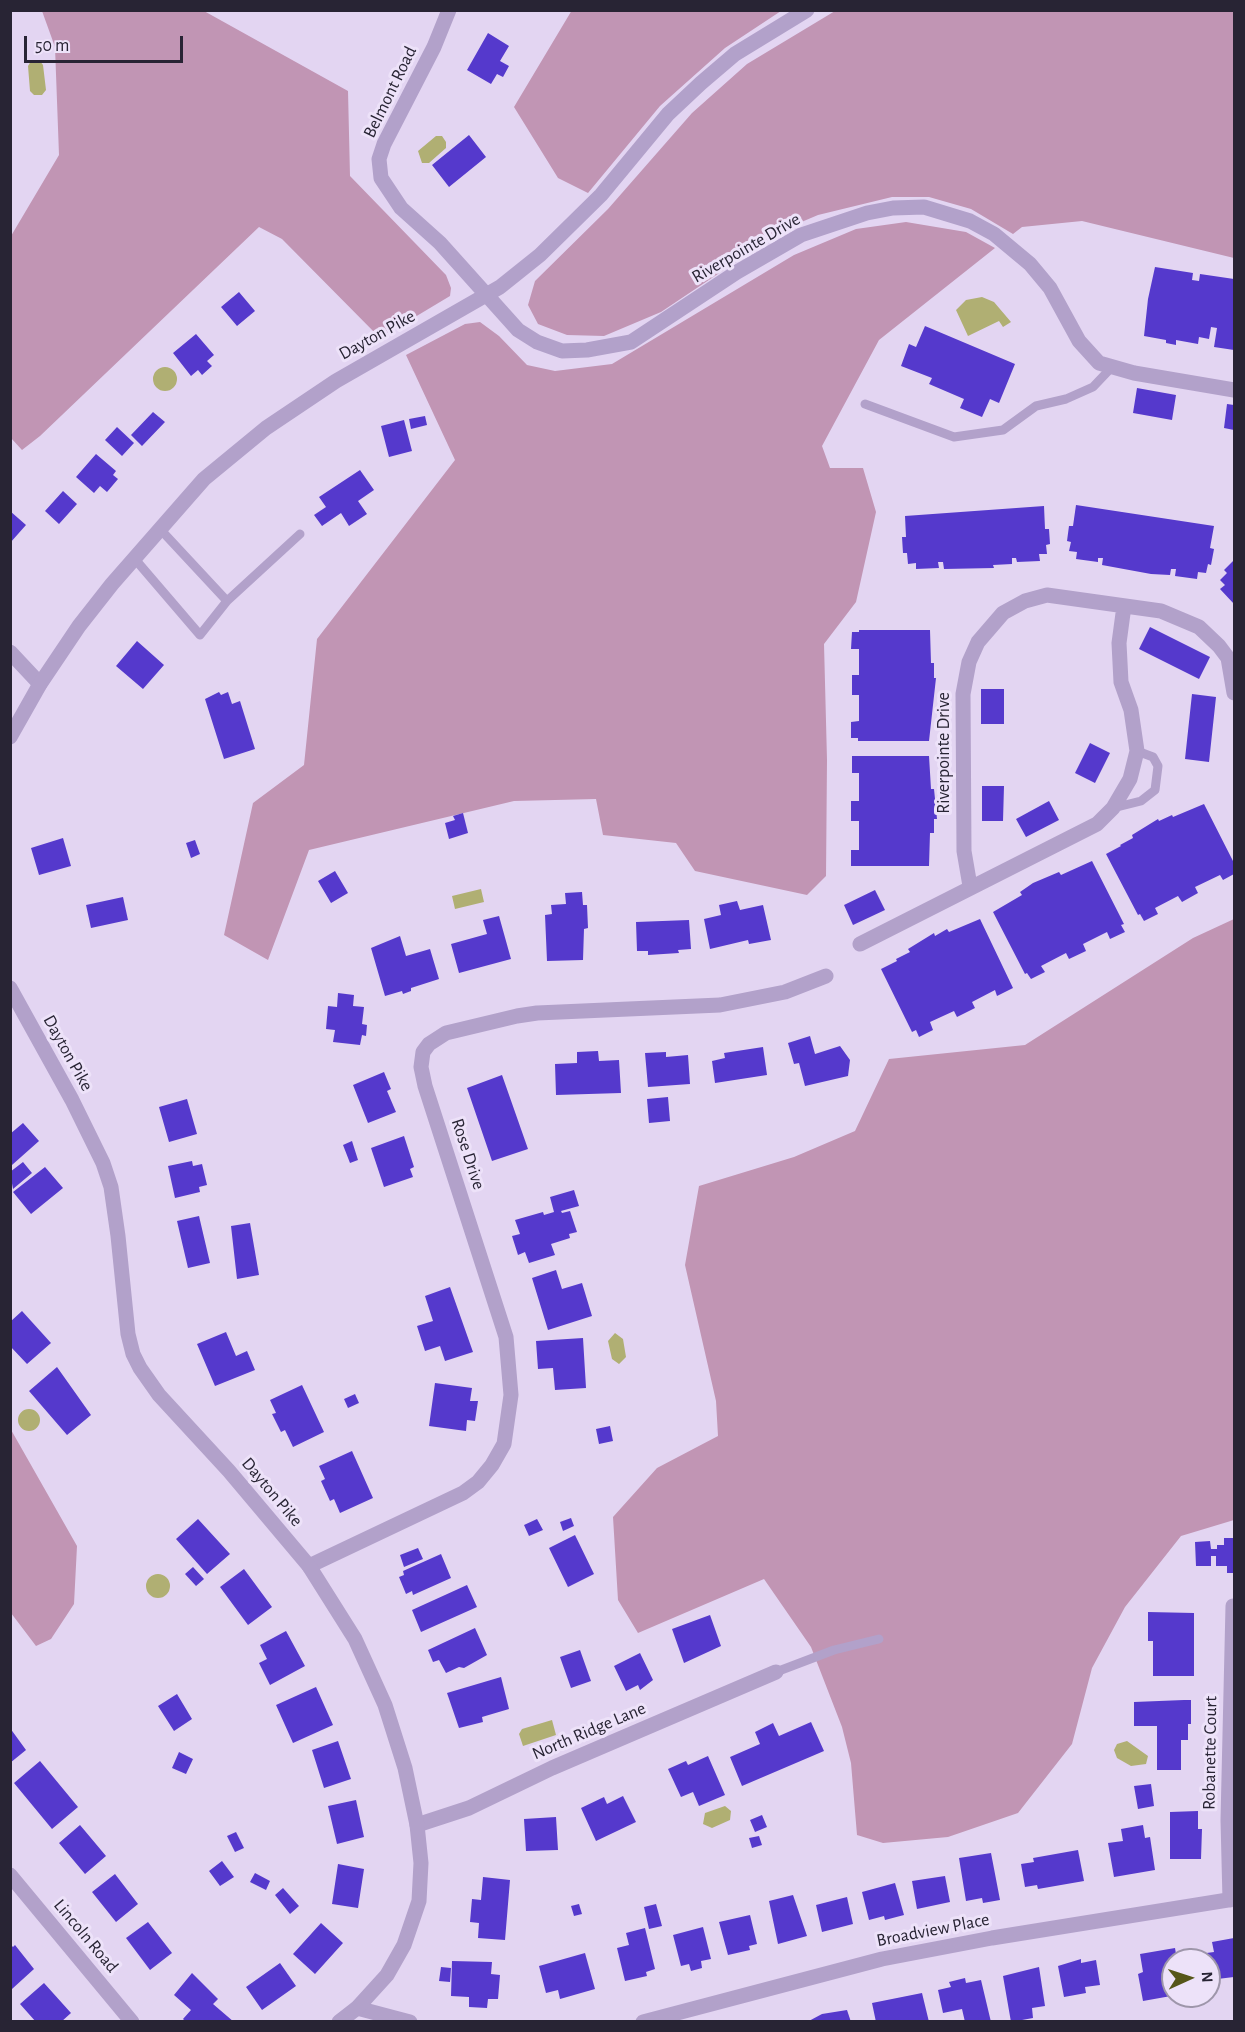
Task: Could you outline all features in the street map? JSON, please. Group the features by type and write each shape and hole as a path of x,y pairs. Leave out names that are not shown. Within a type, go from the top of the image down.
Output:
{"street":[{"name":"Belmont Road","path":"449,10 434,47 384,144 381,178 401,208 440,243 488,295"},
{"name":"Dayton Pike","path":"10,737 40,684 79,626 204,479 266,428 336,381 488,295 540,255 593,203 668,114 735,54 807,10"},
{"name":"Riverpointe Drive","path":"488,295 518,330 537,342 562,351 587,350 631,342 737,272 801,236 867,213 893,208 924,207 970,221 994,234 1030,264 1050,288 1079,341 1100,363 1234,390"},
{"name":"Riverpointe Drive","path":"970,886 964,851 962,700 969,662 978,642 1003,613 1024,601 1047,596 1161,611 1198,627 1228,658 1234,693"},
{"path":"860,944 970,886 1097,824 1113,808 1130,778 1137,751 1136,733 1121,682 1119,643 1124,606"},
{"path":"10,652 40,684"},
{"name":"Rose Drive","path":"309,1566 464,1493 478,1482 492,1465 504,1444 512,1395 506,1337 424,1086 421,1067 423,1052 429,1044 446,1033 517,1016 720,1005 785,992 826,976"},
{"name":"Dayton Pike","path":"10,988 72,1100 103,1163 111,1187 118,1236 123,1305 133,1354 159,1395 229,1471 309,1566 355,1640 386,1705 405,1768 417,1825 421,1863 419,1901 404,1945 387,1975 357,2008 339,2022"},
{"name":"Robanette Court","path":"1232,1899 1228,1820 1233,1606"},
{"name":"North Ridge Lane","path":"417,1825 469,1808 552,1768 776,1672"},
{"name":"Lincoln Road","path":"10,1875 132,2022"},
{"name":"Broadview Place","path":"643,2022 877,1960 992,1938 1232,1899"},
{"path":"357,2008 410,2022"}],"lane":[{"path":"865,404 954,437 1003,430 1036,406 1066,399 1093,387 1112,367"},
{"path":"160,529 227,601"},
{"path":"135,558 200,635 227,601 300,534"},
{"path":"1113,808 1141,801 1155,790 1158,766 1153,757 1137,751"},
{"path":"776,1672 834,1650 879,1639"}],"shaded area":[{"path":"572,10 781,11 725,48 660,106 588,193 558,178 514,107"},
{"path":"42,11 204,11 348,91 350,176 446,275 451,288 450,296 380,338 282,239 259,227 40,436 22,450 11,438 11,236 59,155 55,47"},
{"path":"835,11 1234,11 1234,258 1082,221 1022,227 1013,234 971,209 929,197 892,197 818,215 785,229 661,312 604,336 567,335 538,324 528,305 535,281 608,209 692,113 747,64"},
{"path":"31,61 40,61 43,65 46,90 42,95 34,95 30,91 28,66"},
{"path":"436,136 442,136 446,142 446,148 429,163 422,163 418,151"},
{"path":"906,222 966,232 995,248 879,340 822,446 830,468 863,468 876,512 856,602 824,644 827,760 826,876 807,895 695,871 676,843 603,835 596,799 514,801 309,850 268,960 224,935 253,803 304,765 317,639 455,460 406,355 465,324 480,322 499,336 527,365 555,371 612,364 794,255 856,229"},
{"path":"982,297 994,302 1011,322 1003,327 999,321 968,336 956,310 966,300"},
{"path":"165,367 174,370 177,379 174,388 165,391 156,388 153,379 156,370"},
{"path":"481,889 484,902 455,909 452,896"},
{"path":"1234,919 1234,1520 1181,1536 1125,1607 1092,1668 1072,1744 1018,1813 948,1837 883,1843 857,1835 851,1763 842,1727 811,1647 764,1579 638,1633 618,1600 613,1517 657,1468 718,1436 716,1401 685,1265 699,1186 794,1157 855,1131 889,1059 1025,1045 1193,938"},
{"path":"615,1333 623,1339 626,1357 619,1364 612,1359 608,1341"},
{"path":"29,1409 37,1412 40,1420 37,1428 29,1431 21,1428 18,1420 21,1412"},
{"path":"10,1428 77,1546 74,1604 51,1639 36,1646 11,1613"},
{"path":"158,1574 166,1578 170,1586 166,1594 158,1598 150,1594 146,1586 150,1578"},
{"path":"552,1720 556,1735 523,1746 519,1734 522,1729"},
{"path":"1127,1741 1148,1756 1146,1764 1131,1766 1117,1758 1114,1750 1117,1744"},
{"path":"725,1806 731,1811 730,1820 712,1828 703,1824 705,1813"}],"building":[{"path":"488,33 509,46 500,61 509,66 503,77 497,74 491,84 467,70"},
{"path":"469,135 486,157 449,187 432,165"},
{"path":"1155,267 1193,273 1192,280 1199,281 1200,274 1234,279 1234,350 1214,347 1217,328 1211,327 1209,339 1199,337 1198,344 1176,340 1176,345 1166,343 1166,340 1144,336 1148,299"},
{"path":"239,292 255,311 237,326 221,307"},
{"path":"925,326 1015,364 999,403 990,399 982,417 960,408 964,399 929,384 932,378 901,366 909,344 916,347"},
{"path":"196,334 214,355 207,361 212,366 202,375 198,370 191,376 173,353"},
{"path":"1137,388 1176,395 1172,420 1133,413"},
{"path":"1227,404 1234,405 1234,430 1224,428"},
{"path":"153,412 165,422 142,446 131,435"},
{"path":"425,416 427,425 411,429 409,419"},
{"path":"404,420 412,451 389,457 381,426"},
{"path":"117,427 134,443 122,456 105,440"},
{"path":"96,454 116,471 113,475 118,479 107,492 100,486 94,493 76,477"},
{"path":"360,470 374,490 358,501 367,514 349,526 341,513 322,526 314,515 326,507 319,497"},
{"path":"63,491 77,504 59,524 45,511"},
{"path":"1076,505 1214,526 1210,548 1214,549 1211,565 1208,564 1206,573 1198,572 1197,579 1175,576 1176,569 1171,569 1170,575 1151,574 1102,565 1103,558 1098,558 1098,562 1076,559 1077,552 1069,551 1071,542 1067,541 1069,526 1073,526"},
{"path":"1044,506 1045,529 1049,529 1050,544 1046,545 1047,554 1039,554 1040,561 1017,562 1016,558 1012,558 1012,564 993,565 994,568 944,569 943,562 938,562 939,568 916,569 916,563 908,564 907,553 903,553 902,537 906,537 905,516"},
{"path":"10,511 26,525 10,543"},
{"path":"1234,560 1234,604 1220,589 1225,585 1220,580 1227,573 1224,570"},
{"path":"1150,627 1210,657 1199,679 1139,649"},
{"path":"859,630 930,630 931,663 934,663 934,678 936,678 929,741 858,741 858,738 851,738 851,722 859,721 859,695 852,695 852,675 859,675 859,649 851,649 852,632 859,632"},
{"path":"137,641 164,665 143,689 116,666"},
{"path":"981,689 1004,689 1004,724 981,724"},
{"path":"219,692 221,695 228,692 232,704 240,701 255,749 224,759 205,699"},
{"path":"1192,694 1216,697 1209,762 1185,759"},
{"path":"1090,743 1110,753 1095,783 1075,773"},
{"path":"852,756 929,756 931,789 934,789 937,819 934,819 934,833 930,833 929,866 851,866 851,850 859,850 859,821 851,821 851,801 859,801 859,773 852,773"},
{"path":"982,786 1004,786 1003,821 982,821"},
{"path":"1049,801 1059,820 1026,837 1016,819"},
{"path":"1204,804 1234,863 1234,874 1223,880 1220,875 1195,887 1198,893 1182,902 1178,896 1155,908 1158,914 1144,921 1140,914 1138,915 1106,854 1133,838 1132,835 1158,819 1159,821 1172,815 1173,817"},
{"path":"463,813 468,833 449,839 445,823 455,820 453,816"},
{"path":"63,838 71,866 39,875 31,848"},
{"path":"195,840 200,854 191,858 186,843"},
{"path":"1092,861 1124,924 1121,925 1125,932 1110,939 1107,932 1083,944 1086,951 1069,959 1066,953 1041,966 1045,972 1031,979 1027,973 1025,974 993,912 1022,895 1020,892 1033,883 1059,872 1061,875"},
{"path":"335,871 348,893 331,903 318,881"},
{"path":"875,890 885,910 853,925 844,905"},
{"path":"582,892 583,905 587,905 588,928 584,929 583,960 547,961 545,915 552,914 551,905 566,904 565,893"},
{"path":"123,897 128,920 91,928 86,905"},
{"path":"737,901 740,910 763,905 771,940 749,944 748,940 710,949 704,919 721,915 719,905"},
{"path":"499,916 511,959 459,973 451,944 487,934 483,920"},
{"path":"980,919 1013,988 997,996 995,990 972,1002 975,1008 957,1017 954,1011 930,1022 933,1030 919,1037 916,1030 912,1032 881,969 897,961 896,959 910,952 908,949 934,933 935,936 947,929 949,932"},
{"path":"689,920 691,949 678,950 679,953 648,955 648,951 637,951 636,922"},
{"path":"400,936 406,956 430,949 439,979 411,988 411,991 403,994 402,991 385,996 371,948"},
{"path":"338,993 354,995 353,1006 364,1007 362,1024 367,1025 366,1036 362,1035 360,1045 333,1042 335,1030 326,1029 328,1006 337,1007"},
{"path":"810,1036 815,1054 840,1046 850,1060 848,1076 805,1086 799,1063 794,1064 788,1043"},
{"path":"763,1047 767,1075 715,1083 712,1061 725,1058 724,1053"},
{"path":"598,1051 599,1061 619,1060 621,1093 556,1095 555,1064 577,1063 577,1052"},
{"path":"666,1052 666,1057 688,1055 690,1084 648,1087 645,1053"},
{"path":"384,1072 391,1089 387,1091 396,1112 368,1123 353,1085"},
{"path":"502,1075 528,1149 492,1161 467,1088"},
{"path":"668,1097 670,1121 649,1123 647,1099"},
{"path":"187,1099 197,1134 169,1142 159,1107"},
{"path":"23,1123 39,1141 12,1165 10,1134"},
{"path":"404,1136 414,1167 410,1169 413,1177 384,1187 371,1148"},
{"path":"352,1141 358,1160 350,1163 343,1145"},
{"path":"192,1161 193,1166 202,1164 207,1185 199,1187 200,1192 175,1198 168,1166"},
{"path":"23,1162 32,1173 13,1189 10,1172"},
{"path":"45,1167 63,1188 31,1214 13,1192"},
{"path":"574,1190 579,1206 561,1211 562,1213 570,1211 577,1232 569,1234 570,1238 551,1244 555,1255 529,1263 525,1252 518,1255 512,1236 520,1234 515,1220 543,1212 544,1215 554,1212 550,1197"},
{"path":"199,1216 210,1263 188,1268 177,1221"},
{"path":"250,1223 259,1275 237,1279 231,1226"},
{"path":"556,1270 562,1289 582,1283 592,1316 548,1330 532,1278"},
{"path":"450,1287 473,1352 445,1361 440,1346 425,1351 417,1326 433,1321 425,1296"},
{"path":"22,1311 51,1343 27,1364 10,1346 10,1322"},
{"path":"226,1332 236,1356 247,1351 255,1370 215,1386 197,1344"},
{"path":"583,1338 586,1388 555,1390 553,1368 538,1369 536,1341"},
{"path":"57,1367 91,1415 67,1435 29,1391"},
{"path":"435,1383 472,1388 470,1401 478,1401 475,1421 467,1420 466,1431 429,1426"},
{"path":"302,1385 324,1432 293,1447 285,1430 281,1432 272,1414 276,1413 270,1400"},
{"path":"355,1394 359,1403 348,1408 344,1399"},
{"path":"610,1426 613,1441 599,1444 596,1429"},
{"path":"352,1451 373,1498 340,1513 334,1499 330,1501 321,1481 325,1479 319,1466"},
{"path":"571,1518 574,1526 563,1531 560,1522"},
{"path":"198,1519 230,1554 207,1574 176,1539"},
{"path":"537,1519 543,1530 529,1536 524,1525"},
{"path":"575,1535 594,1574 568,1587 549,1548"},
{"path":"1224,1538 1234,1538 1234,1573 1227,1573 1227,1566 1216,1566 1216,1556 1211,1556 1211,1566 1196,1566 1195,1542 1210,1541 1211,1549 1217,1549 1217,1545 1224,1545"},
{"path":"418,1548 423,1559 404,1567 400,1555"},
{"path":"441,1554 451,1578 413,1595 412,1591 406,1594 399,1577 404,1575 403,1571"},
{"path":"193,1567 204,1579 196,1586 185,1574"},
{"path":"244,1569 272,1607 248,1625 220,1587"},
{"path":"467,1585 477,1607 421,1632 412,1610"},
{"path":"1148,1612 1194,1613 1194,1676 1153,1676 1153,1641 1148,1641"},
{"path":"710,1615 721,1646 684,1663 672,1629"},
{"path":"475,1628 487,1655 464,1668 459,1667 446,1673 439,1660 433,1662 428,1650"},
{"path":"286,1631 305,1666 270,1685 259,1663 267,1659 260,1645"},
{"path":"580,1650 591,1681 571,1688 560,1657"},
{"path":"640,1653 653,1680 640,1690 638,1685 626,1691 614,1666"},
{"path":"501,1677 509,1709 482,1717 483,1722 459,1728 447,1693"},
{"path":"316,1687 333,1725 293,1743 276,1705"},
{"path":"177,1694 192,1719 174,1731 158,1706"},
{"path":"1191,1700 1188,1740 1181,1740 1181,1770 1157,1770 1157,1726 1134,1726 1134,1702"},
{"path":"811,1722 824,1751 742,1786 730,1757 760,1744 755,1732 773,1723 779,1736"},
{"path":"10,1728 26,1750 10,1763"},
{"path":"338,1741 351,1779 324,1788 312,1750"},
{"path":"179,1752 193,1759 186,1774 172,1768"},
{"path":"708,1756 725,1795 699,1806 693,1792 681,1797 668,1769 686,1761 688,1765"},
{"path":"40,1761 78,1807 52,1829 14,1783"},
{"path":"1151,1784 1154,1806 1138,1809 1134,1786"},
{"path":"623,1796 636,1822 596,1841 581,1808 604,1797 607,1804"},
{"path":"356,1800 364,1837 337,1844 328,1806"},
{"path":"1198,1811 1198,1829 1202,1829 1201,1859 1170,1859 1170,1812"},
{"path":"762,1815 767,1827 755,1832 750,1820"},
{"path":"556,1817 558,1850 526,1851 524,1819"},
{"path":"80,1825 106,1856 85,1874 59,1843"},
{"path":"1143,1825 1145,1838 1150,1837 1155,1870 1114,1877 1108,1843 1123,1841 1121,1829"},
{"path":"236,1832 244,1848 235,1852 227,1836"},
{"path":"759,1836 762,1845 752,1848 749,1838"},
{"path":"1078,1850 1084,1881 1038,1889 1037,1885 1025,1887 1021,1864 1034,1862 1033,1858"},
{"path":"991,1853 1000,1900 983,1903 982,1898 966,1901 959,1858"},
{"path":"222,1861 234,1877 220,1886 209,1871"},
{"path":"338,1864 364,1869 358,1908 332,1904"},
{"path":"255,1873 270,1881 266,1890 250,1882"},
{"path":"115,1874 138,1904 116,1922 92,1892"},
{"path":"945,1876 950,1902 917,1909 912,1881"},
{"path":"483,1877 510,1880 505,1940 478,1938 479,1923 470,1922 472,1899 481,1900"},
{"path":"895,1883 904,1915 885,1920 884,1916 869,1920 862,1892"},
{"path":"283,1888 299,1906 290,1914 275,1895"},
{"path":"793,1895 807,1936 778,1944 769,1901"},
{"path":"847,1897 853,1924 822,1932 816,1905"},
{"path":"579,1904 582,1914 574,1916 571,1906"},
{"path":"656,1904 662,1926 649,1929 644,1907"},
{"path":"750,1915 757,1944 749,1946 750,1950 728,1955 719,1922"},
{"path":"148,1922 172,1953 150,1970 126,1938"},
{"path":"321,1923 343,1943 315,1974 293,1954"},
{"path":"703,1927 711,1959 701,1961 702,1968 691,1971 689,1964 681,1966 673,1935"},
{"path":"645,1928 655,1969 646,1972 647,1976 625,1981 617,1948 629,1945 626,1933"},
{"path":"1234,1938 1234,1977 1221,1979 1221,1948 1213,1948 1212,1942"},
{"path":"10,1944 13,1947 15,1945 34,1969 12,1989"},
{"path":"1161,1950 1161,1998 1143,2001 1138,1974 1143,1972 1140,1954"},
{"path":"585,1953 595,1989 560,1999 558,1990 546,1993 539,1966"},
{"path":"1081,1959 1081,1963 1096,1960 1100,1985 1085,1987 1086,1993 1064,1997 1058,1966"},
{"path":"452,1961 492,1962 491,1974 500,1975 498,1999 488,1999 487,2008 469,2007 469,1997 451,1996"},
{"path":"280,1963 296,1986 262,2010 246,1987"},
{"path":"441,1967 451,1968 450,1982 439,1981"},
{"path":"1039,1967 1045,2006 1032,2008 1033,2018 1011,2022 1003,1976"},
{"path":"192,1973 218,1999 213,2004 234,2022 186,2022 183,2019 191,2010 174,1995"},
{"path":"965,1978 966,1983 981,1980 991,2022 965,2022 962,2009 943,2013 938,1990 951,1987 949,1982"},
{"path":"44,1983 71,2013 61,2022 36,2022 20,2004"},
{"path":"922,1993 929,2022 876,2022 872,2003"},
{"path":"847,2010 851,2022 807,2022 822,2014"}]}
